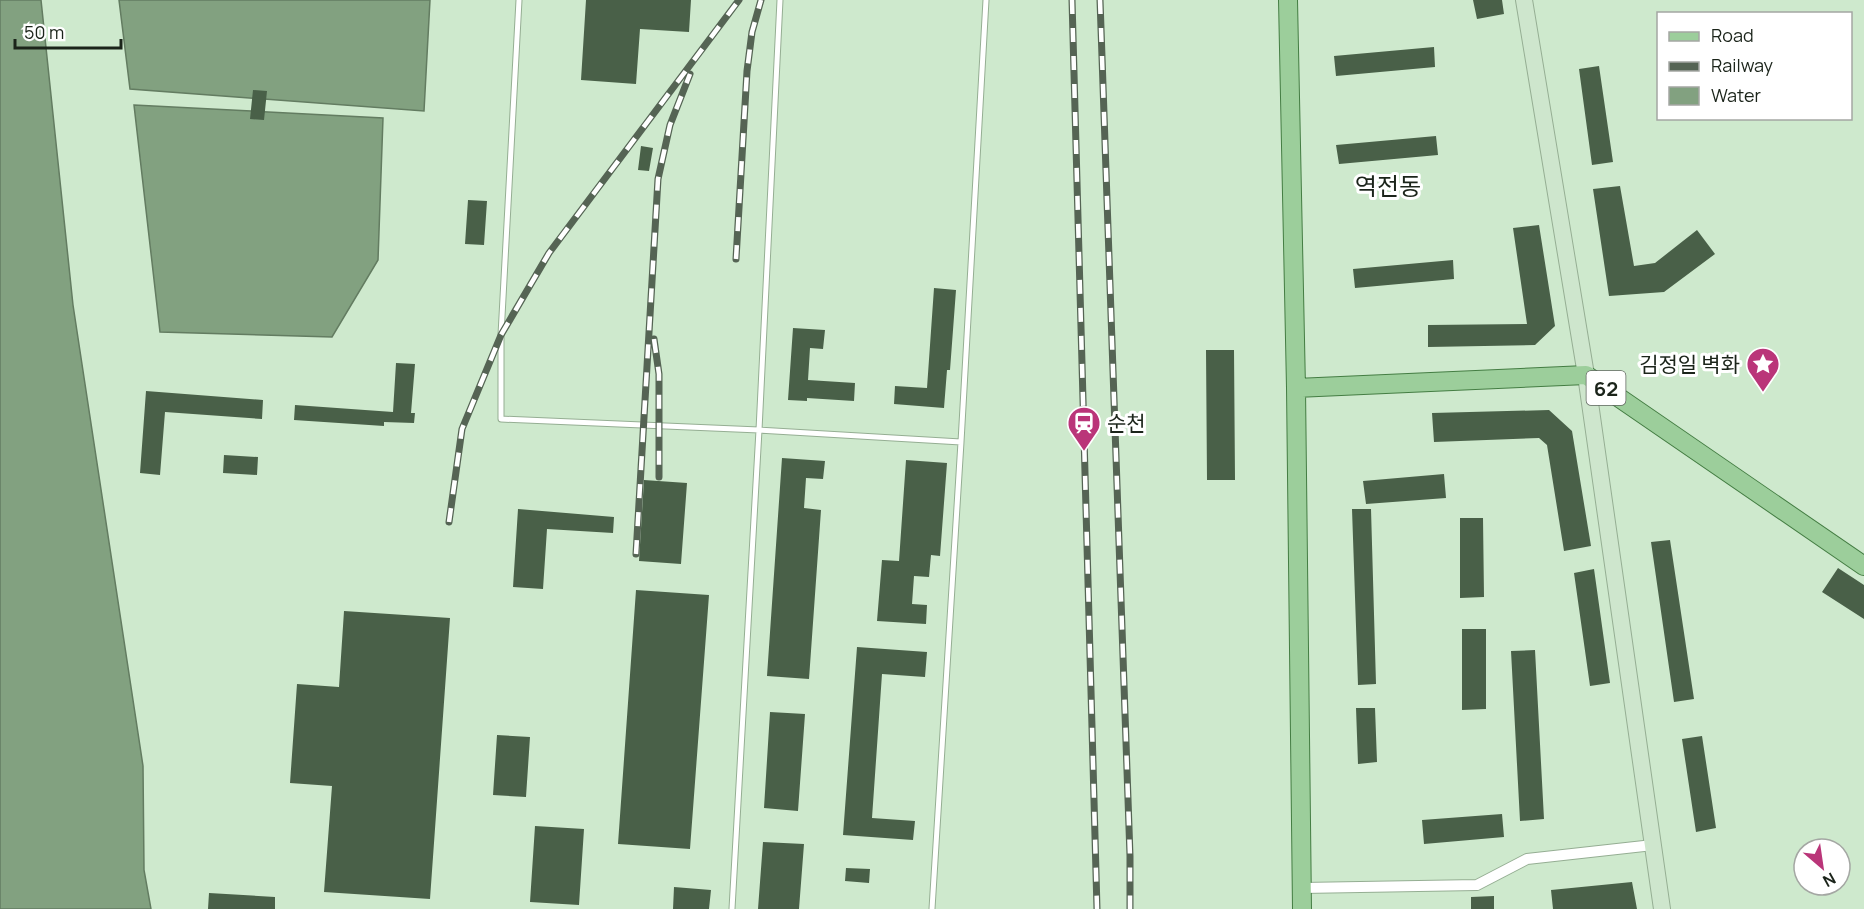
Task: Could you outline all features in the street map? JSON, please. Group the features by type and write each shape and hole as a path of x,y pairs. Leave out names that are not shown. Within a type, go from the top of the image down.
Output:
{"main road":[{"path":"1288,0 1296,388 1302,909"},
{"path":"1524,0 1586,375 1662,909"},
{"name":"62","path":"1296,388 1586,375 1864,566"}],"street":[{"path":"1302,888 1477,885 1527,859 1653,845"}],"lane":[{"path":"519,0 501,335 501,418 961,442"},
{"path":"732,909 780,0"},
{"path":"932,909 986,0"}],"water":[{"path":"0,0 41,0 73,305 143,766 144,870 151,909 0,909"},
{"path":"119,0 430,0 424,111 130,89"},
{"path":"134,105 383,118 378,260 332,337 160,332"}],"building":[{"path":"586,0 691,0 689,32 640,29 636,84 581,80"},
{"path":"1473,0 1502,0 1504,14 1477,19"},
{"path":"1434,47 1435,67 1336,76 1334,56"},
{"path":"1599,66 1613,162 1592,165 1579,69"},
{"path":"253,90 267,91 264,120 250,119"},
{"path":"1436,136 1438,155 1339,164 1336,145"},
{"path":"641,146 653,148 649,171 638,170"},
{"path":"1620,186 1634,266 1655,263 1697,230 1715,254 1664,292 1609,296 1593,189"},
{"path":"468,200 487,201 484,245 465,244"},
{"path":"1539,225 1555,326 1535,345 1428,347 1428,325 1527,324 1513,228"},
{"path":"1453,260 1454,279 1355,288 1353,269"},
{"path":"934,288 956,290 950,370 947,370 944,408 894,404 895,386 927,388"},
{"path":"793,328 825,330 823,349 810,348 808,380 855,383 854,401 807,398 807,401 788,400"},
{"path":"1206,350 1234,350 1235,480 1207,480"},
{"path":"396,363 415,364 411,413 415,413 414,423 384,422 384,426 294,420 295,405 393,412"},
{"path":"146,391 263,400 262,419 165,412 160,475 140,473"},
{"path":"1549,410 1572,431 1591,546 1564,551 1547,445 1539,438 1434,442 1432,413"},
{"path":"224,455 258,457 257,475 223,473"},
{"path":"782,458 825,461 823,479 806,478 804,508 821,510 809,679 767,676"},
{"path":"906,460 947,463 940,556 931,555 929,577 914,576 912,604 927,605 926,624 877,621 882,560 899,561"},
{"path":"1444,474 1446,498 1366,504 1363,481"},
{"path":"644,480 687,483 681,564 639,561"},
{"path":"518,509 614,517 613,533 547,529 543,589 513,587"},
{"path":"1352,509 1371,509 1376,684 1358,685"},
{"path":"1460,518 1483,518 1484,597 1460,598"},
{"path":"1670,540 1694,699 1674,702 1651,542"},
{"path":"1838,568 1864,585 1864,619 1822,592"},
{"path":"1594,569 1610,683 1590,686 1574,573"},
{"path":"636,590 709,595 690,849 618,844"},
{"path":"344,611 450,618 430,899 324,892 332,786 290,783 297,684 339,687"},
{"path":"1462,629 1486,629 1486,709 1462,710"},
{"path":"857,647 927,652 925,677 882,674 872,818 915,821 913,840 843,835"},
{"path":"1535,650 1544,819 1520,821 1511,651"},
{"path":"1356,708 1375,708 1377,762 1358,764"},
{"path":"770,712 805,714 798,811 764,808"},
{"path":"497,735 530,737 526,797 493,795"},
{"path":"1702,736 1716,828 1696,832 1682,739"},
{"path":"1502,814 1504,837 1424,844 1422,820"},
{"path":"535,826 584,829 579,905 530,902"},
{"path":"763,842 804,844 799,909 758,909"},
{"path":"846,868 870,869 869,883 845,881"},
{"path":"1632,882 1637,909 1553,909 1551,890"},
{"path":"674,887 711,890 709,909 673,909"},
{"path":"209,893 275,897 275,909 208,909"},
{"path":"1494,896 1494,909 1471,909 1471,897"}],"railway":[{"path":"449,522 462,429 501,335 549,253 739,0"},
{"path":"736,259 747,71 752,32 761,0"},
{"path":"1072,0 1097,909"},
{"path":"1100,0 1130,909"},
{"path":"636,554 658,179 670,125 690,74"},
{"path":"654,339 659,374 659,477"}],"place":[{"name":"김정일 벽화","path":"1763,393"},
{"name":"순천","path":"1084,452"}],"district":[{"name":"역전동","path":"1388,185"}]}
